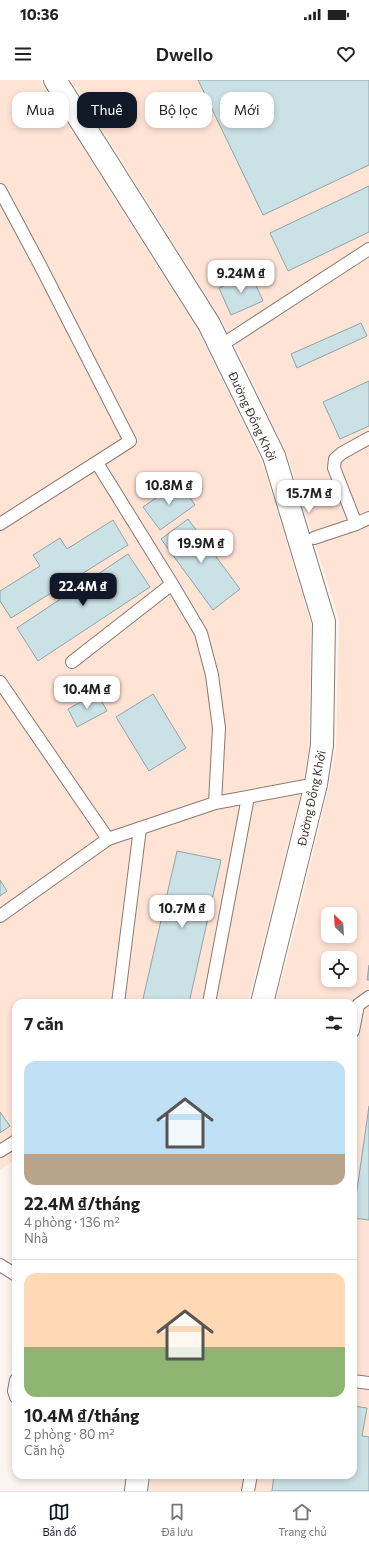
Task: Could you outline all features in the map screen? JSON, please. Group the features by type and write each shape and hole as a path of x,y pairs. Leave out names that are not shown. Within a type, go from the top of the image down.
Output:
{"main road":[{"name":"Đường Đồng Khởi","path":"55,80 209,324 220,346 274,456 324,622 322,745 316,784 263,999"},
{"path":"136,1491 138,1479"}],"lane":[{"path":"0,190 130,441 0,524"},
{"path":"220,346 369,249"},
{"path":"356,524 334,468 335,459 342,452 369,438"},
{"path":"97,462 201,633 212,675 219,728 215,803"},
{"path":"314,538 369,518"},
{"path":"72,662 172,584"},
{"path":"0,682 108,839"},
{"path":"0,916 108,839 215,803 316,784"},
{"path":"210,999 248,797"},
{"path":"119,999 140,828"},
{"path":"357,1010 358,1005 369,997"},
{"path":"0,1151 12,1144"},
{"path":"0,1265 12,1272"},
{"path":"357,1382 369,1383"},
{"path":"248,1491 250,1479"}],"shaded area":[{"path":"0,80 40,80 48,92 12,92 12,128 69,128 69,126 198,331 263,464 311,624 309,748 301,793 249,999 12,999 12,1162 0,1170"},
{"path":"71,80 369,80 369,1491 149,1491 150,1479 357,1479 357,999 276,999 294,932 329,786 336,747 339,620 287,454 219,316 101,128 137,128 137,92 79,92"}],"building":[{"path":"198,80 369,80 369,165 263,215 221,128 274,128 274,92 220,92 220,126 212,109 212,92 204,92"},
{"path":"369,186 369,232 288,271 270,233"},
{"path":"251,274 263,301 231,315 219,288"},
{"path":"361,323 367,336 297,368 291,354"},
{"path":"369,381 369,426 340,439 323,402"},
{"path":"179,482 195,505 160,530 143,507"},
{"path":"188,519 240,589 213,610 161,539"},
{"path":"113,520 128,545 11,618 0,601 0,591 40,566 33,555 60,538 67,549"},
{"path":"128,554 150,587 38,661 17,628"},
{"path":"97,693 107,711 77,727 68,709"},
{"path":"153,694 186,748 149,771 116,717"},
{"path":"177,851 221,860 190,999 143,999"},
{"path":"0,880 7,891 0,896"},
{"path":"369,965 369,980 367,980"},
{"path":"369,1106 369,1220 357,1218 357,1190"},
{"path":"0,1112 10,1126 0,1133"},
{"path":"357,1407 367,1408 362,1436 369,1437 369,1491 272,1491 274,1479 357,1479"}]}
